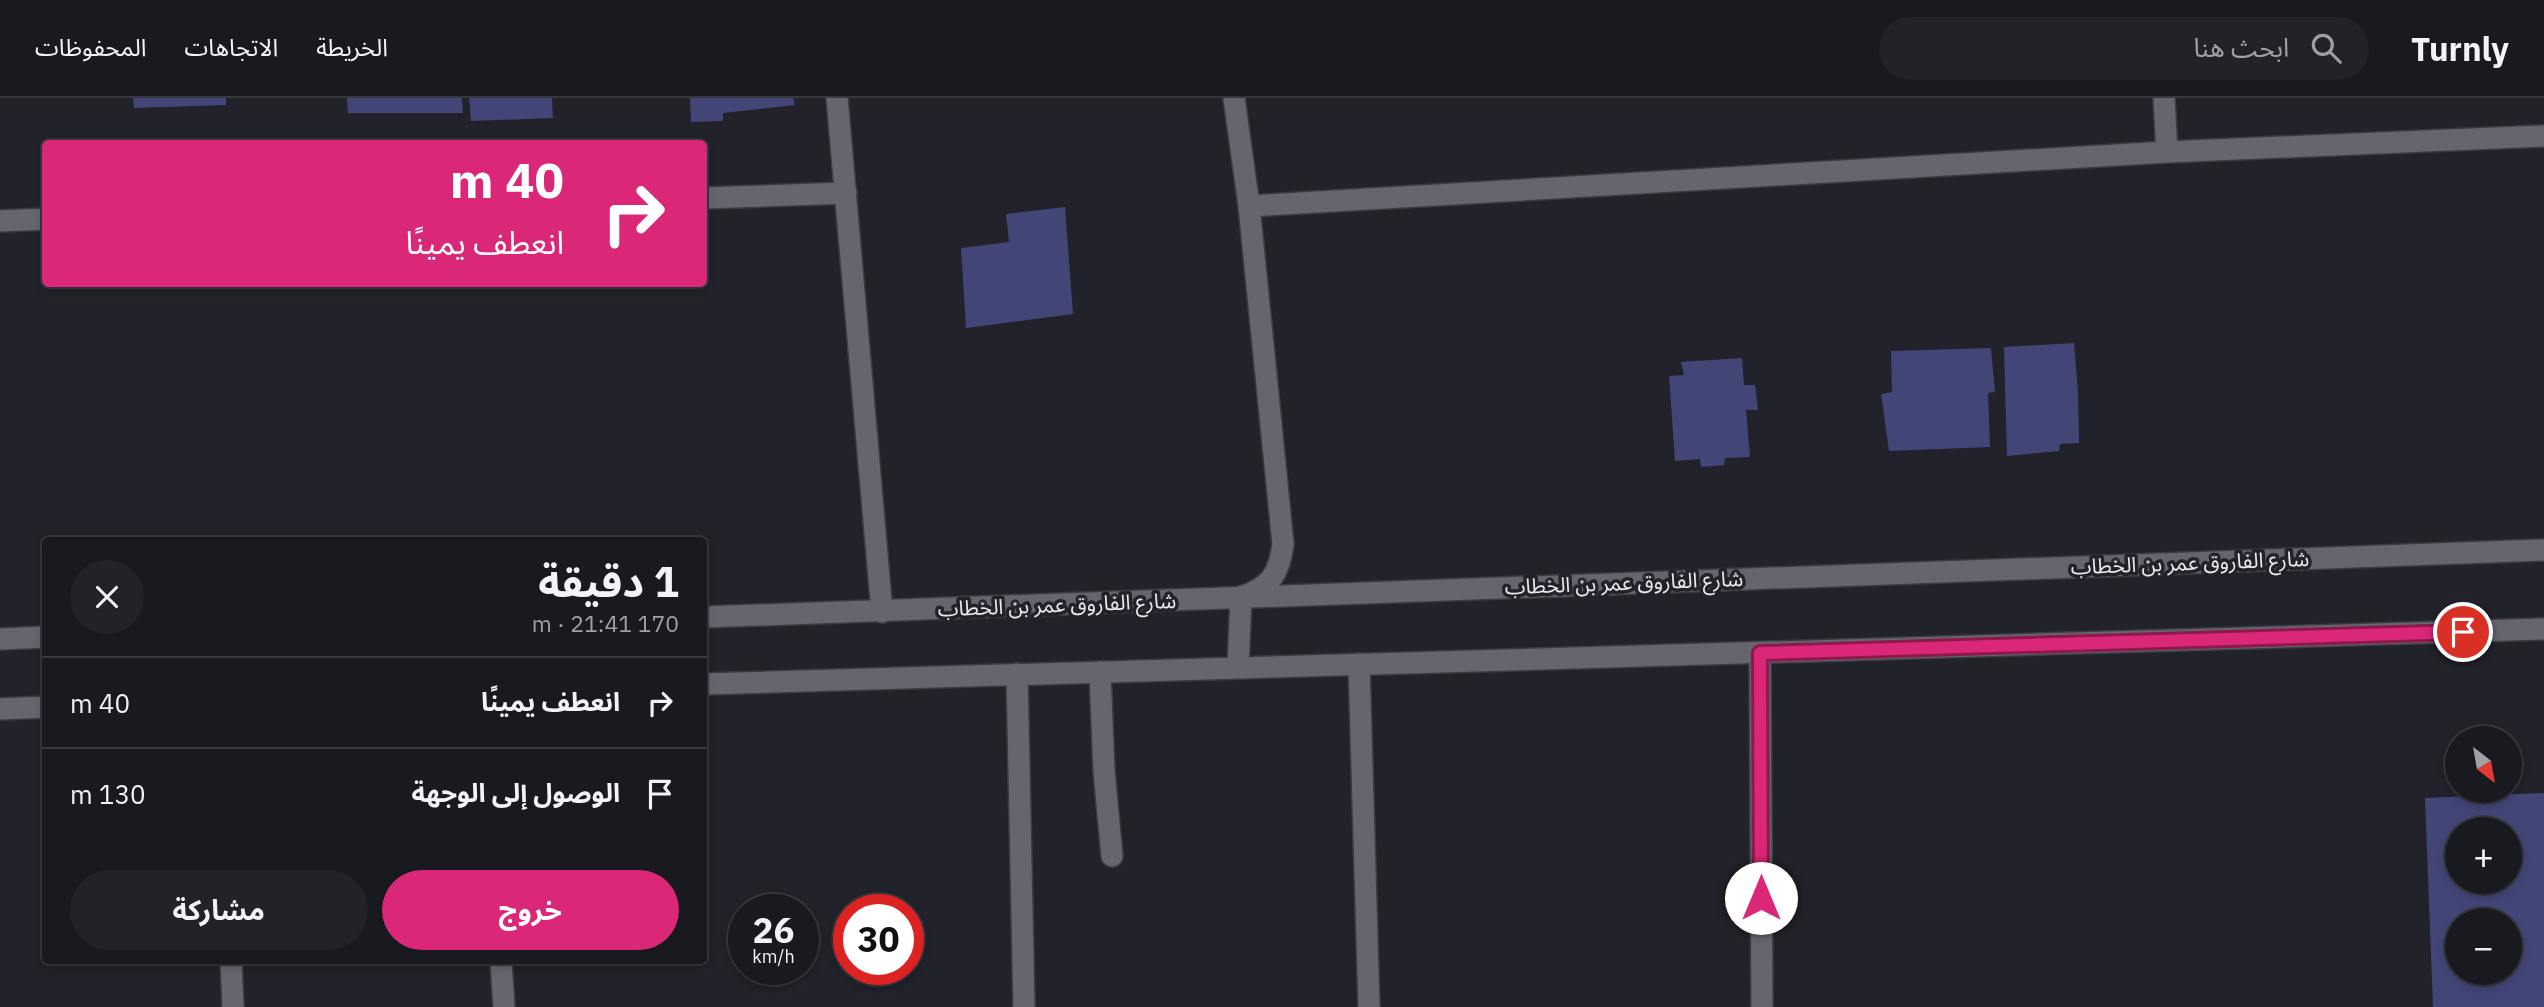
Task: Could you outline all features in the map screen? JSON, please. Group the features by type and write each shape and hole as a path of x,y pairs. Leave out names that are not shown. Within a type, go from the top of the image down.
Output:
{"street":[{"path":"837,98 882,612"},
{"path":"1234,98 1249,206 1283,544 1280,563 1272,579 1258,591 1241,597 1238,667"},
{"path":"2164,98 2167,152"},
{"path":"1249,206 2167,152 2544,135"},
{"path":"707,198 846,193"},
{"path":"0,221 42,219"},
{"name":"شارع الفاروق عمر بن الخطاب","path":"707,617 2544,550"},
{"path":"707,684 2544,629"},
{"path":"0,639 42,637"},
{"path":"1760,653 1762,1007"},
{"path":"1359,664 1369,1007"},
{"path":"1100,672 1104,771 1112,856"},
{"path":"1017,674 1024,1007"},
{"path":"0,709 42,707"},
{"path":"231,964 233,1007"},
{"path":"501,964 504,1007"}],"building":[{"path":"133,98 226,98 226,105 134,108"},
{"path":"347,98 462,98 463,113 348,113"},
{"path":"469,98 552,98 553,118 471,121"},
{"path":"690,98 793,98 795,105 723,113 723,121 691,122"},
{"path":"1065,207 1073,314 966,328 961,248 1009,242 1006,214"},
{"path":"2074,343 2079,443 2060,444 2059,451 2007,456 2004,347"},
{"path":"1991,348 1995,392 1988,393 1990,447 1889,451 1881,394 1892,392 1891,351"},
{"path":"1742,358 1744,385 1755,385 1758,410 1746,410 1750,457 1725,458 1724,465 1701,467 1700,459 1675,461 1669,376 1684,375 1681,362"},
{"path":"2544,793 2544,1007 2433,1007 2425,798 2445,797 2445,803 2522,803 2522,794"}],"route":[{"path":"1761,898 1760,653 2463,632"}]}
